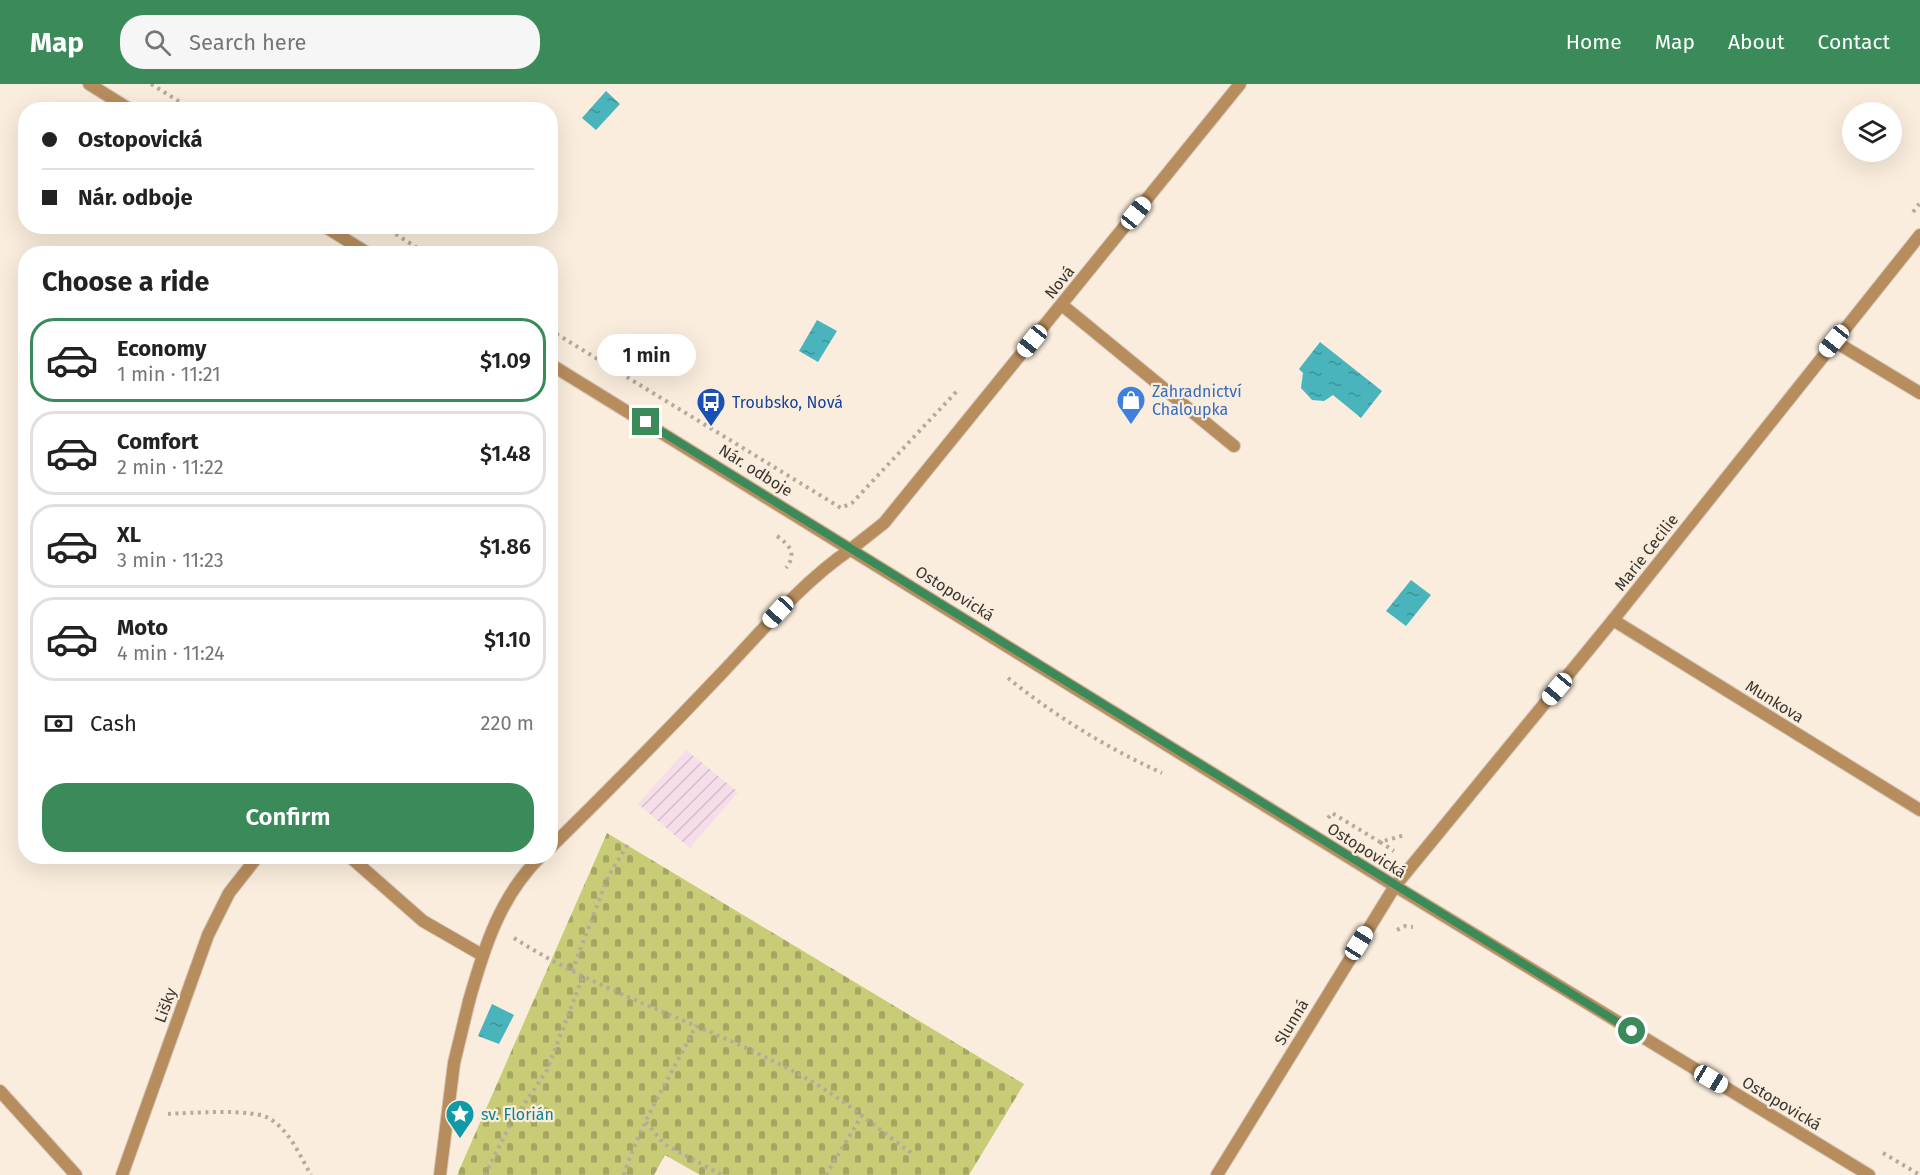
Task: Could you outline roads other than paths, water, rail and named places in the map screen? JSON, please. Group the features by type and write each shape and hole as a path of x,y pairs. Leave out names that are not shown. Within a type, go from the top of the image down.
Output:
{"street":[{"path":"89,84 118,102"},
{"name":"Nová","path":"558,840 695,701 790,599 884,523 1240,84"},
{"path":"337,234 356,246"},
{"name":"Marie Cecilie","path":"1395,886 1613,620 1920,235"},
{"path":"1062,305 1234,446"},
{"path":"1834,341 1920,393"},
{"name":"Nár. odboje","path":"558,369 851,549"},
{"name":"Ostopovická","path":"851,549 1395,886 1869,1175"},
{"name":"Munkova","path":"1613,620 1920,810"},
{"name":"Lišky","path":"122,1175 208,935 229,893 252,864"},
{"path":"359,864 423,921 482,955"},
{"path":"440,1175 454,1063 482,955 493,925 510,895 535,864"},
{"name":"Slunná","path":"1217,1175 1395,886"},
{"path":"0,1091 76,1175"}],"water":[{"path":"606,91 620,104 596,130 582,118"},
{"path":"817,320 837,331 818,362 799,351"},
{"path":"1320,342 1382,391 1361,418 1333,395 1324,401 1312,400 1301,388 1303,373 1299,369"},
{"path":"1411,580 1431,595 1406,626 1386,611"},
{"path":"492,1004 514,1015 499,1044 478,1036"}],"place":[{"name":"Zahradnictví Chaloupka","path":"1131,426"},
{"name":"Troubsko, Nová","path":"711,428"},
{"name":"sv. Florián","path":"460,1140"}]}
